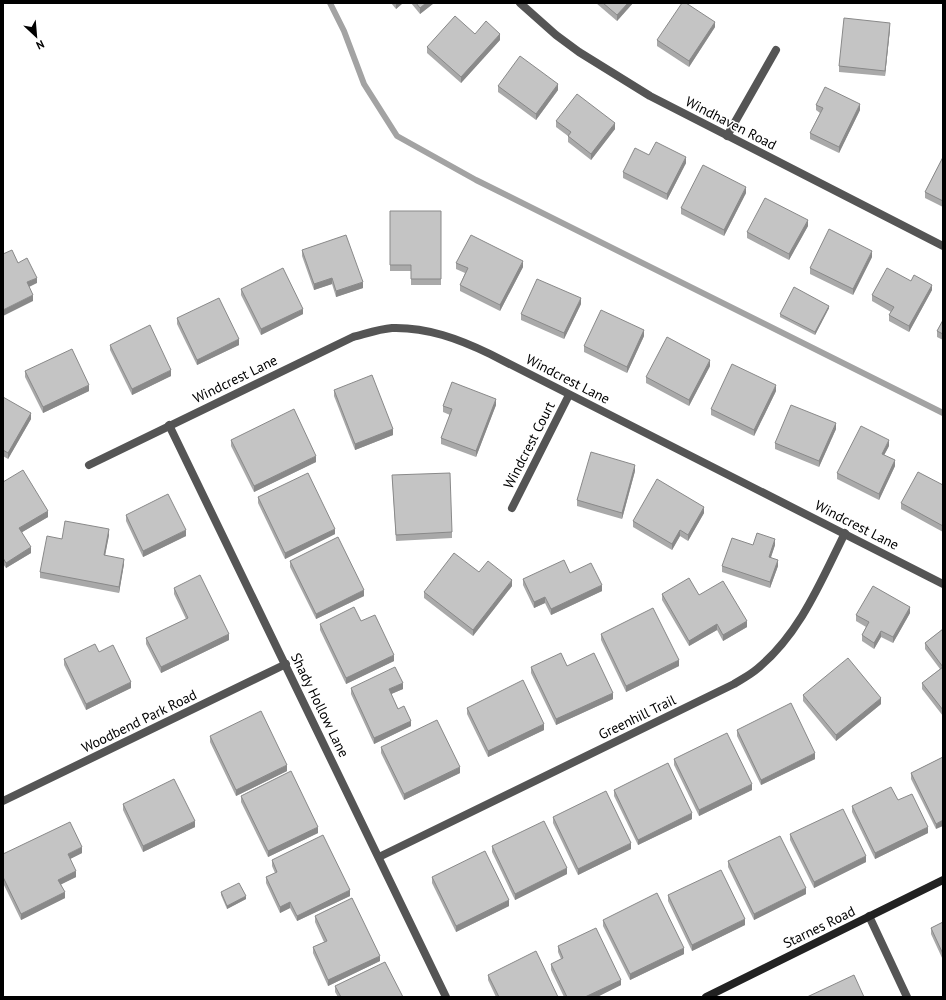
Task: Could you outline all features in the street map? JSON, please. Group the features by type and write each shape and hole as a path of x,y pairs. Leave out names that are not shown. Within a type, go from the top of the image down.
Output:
{"main road":[{"name":"Starnes Road","path":"706,997 943,880"}],"street":[{"name":"Windhaven Road","path":"520,3 556,35 578,52 650,96 943,246"},
{"path":"727,136 776,50"},
{"name":"Windcrest Lane","path":"90,465 169,425 353,337 391,328 422,330 464,341 943,584"},
{"name":"Windcrest Court","path":"512,508 569,395"},
{"name":"Shady Hollow Lane","path":"169,425 446,997"},
{"name":"Greenhill Trail","path":"379,857 734,684 756,670 775,653 794,630 845,533"},
{"name":"Woodbend Park Road","path":"3,801 286,664"},
{"path":"869,916 907,997"}],"building":[{"path":"416,3 426,3 420,8"},
{"path":"603,3 628,3 617,15"},
{"path":"682,3 686,3 715,22 689,61 657,40"},
{"path":"455,16 475,34 486,21 500,34 461,77 427,47"},
{"path":"844,18 890,23 885,71 839,66"},
{"path":"520,56 558,84 536,114 498,86"},
{"path":"825,87 860,104 839,147 810,133 823,108 816,105"},
{"path":"577,94 615,123 591,154 568,136 571,132 556,121"},
{"path":"656,142 686,157 667,194 623,172 635,148 649,155"},
{"path":"943,157 943,201 925,192"},
{"path":"703,165 746,187 724,230 681,208"},
{"path":"765,198 808,220 789,254 747,232"},
{"path":"390,211 441,211 441,279 411,279 411,265 390,265"},
{"path":"829,229 872,251 853,289 810,268"},
{"path":"346,235 363,282 336,291 332,278 314,284 302,250"},
{"path":"471,235 523,261 500,305 460,285 468,268 456,263"},
{"path":"12,250 18,263 27,258 37,278 27,282 33,295 3,310 3,254"},
{"path":"283,268 303,309 261,329 241,289"},
{"path":"887,268 911,281 914,275 932,285 909,326 889,315 894,307 872,295"},
{"path":"537,279 581,298 564,333 521,314"},
{"path":"794,287 829,306 815,332 780,314"},
{"path":"219,298 239,339 197,360 177,318"},
{"path":"601,310 644,330 627,367 584,346"},
{"path":"943,320 943,334 937,331"},
{"path":"150,325 171,370 132,389 110,345"},
{"path":"667,337 710,360 689,400 646,377"},
{"path":"72,349 89,385 43,407 25,371"},
{"path":"732,364 776,385 754,430 711,409"},
{"path":"372,375 393,429 355,444 334,390"},
{"path":"452,382 496,399 476,451 441,438 452,409 443,406"},
{"path":"3,397 31,413 8,453 3,450"},
{"path":"791,405 836,423 819,461 775,443"},
{"path":"294,409 316,456 254,486 231,440"},
{"path":"861,426 889,440 882,454 895,460 879,494 837,473"},
{"path":"591,452 635,465 622,513 577,500"},
{"path":"23,470 48,511 19,528 31,547 6,563 3,558 3,482"},
{"path":"918,472 943,485 943,526 901,503"},
{"path":"308,473 335,529 285,553 258,497"},
{"path":"450,473 452,532 396,535 392,475"},
{"path":"657,479 704,507 688,535 680,530 672,544 633,521"},
{"path":"168,494 186,530 143,551 126,515"},
{"path":"65,521 109,529 104,555 124,559 119,587 40,572 47,536 62,539"},
{"path":"757,533 775,539 769,557 778,560 770,582 722,566 732,538 753,545"},
{"path":"338,537 364,590 316,614 290,561"},
{"path":"454,553 479,572 488,561 512,580 473,630 424,592"},
{"path":"564,560 570,573 591,563 602,585 551,609 545,597 534,602 523,579"},
{"path":"200,575 229,634 161,667 146,638 188,618 174,588"},
{"path":"689,578 699,595 723,581 747,621 723,635 717,624 689,641 662,594"},
{"path":"873,586 910,607 893,637 881,631 874,643 862,635 869,622 856,615"},
{"path":"354,607 361,621 375,615 394,655 346,678 320,624"},
{"path":"653,608 679,660 626,686 601,634"},
{"path":"943,629 943,667 925,643"},
{"path":"95,644 99,652 113,645 131,682 86,704 64,659"},
{"path":"561,653 567,666 594,653 613,693 556,719 531,667"},
{"path":"848,658 881,698 836,735 803,695"},
{"path":"395,667 403,683 389,689 398,709 404,706 411,721 374,738 351,688"},
{"path":"943,667 943,710 922,683"},
{"path":"523,680 544,724 488,751 467,708"},
{"path":"791,703 815,753 761,780 737,730"},
{"path":"261,711 287,765 236,790 210,736"},
{"path":"437,720 460,767 404,794 381,747"},
{"path":"727,733 752,784 699,810 674,759"},
{"path":"943,757 943,820 936,824 911,773"},
{"path":"668,763 692,813 638,840 614,790"},
{"path":"291,771 318,827 268,851 241,796"},
{"path":"174,779 195,821 143,846 123,804"},
{"path":"891,787 898,800 912,794 928,827 875,853 852,806"},
{"path":"606,791 631,843 578,869 553,817"},
{"path":"843,809 866,856 814,882 790,834"},
{"path":"544,821 567,868 515,894 492,846"},
{"path":"70,822 82,847 68,854 76,871 58,880 65,892 21,914 3,877 3,854"},
{"path":"323,835 350,890 297,916 290,902 280,907 266,877 277,872 272,860"},
{"path":"780,836 806,888 754,914 728,861"},
{"path":"485,851 509,900 456,926 432,877"},
{"path":"721,870 745,919 692,945 668,895"},
{"path":"239,883 246,896 227,906 221,892"},
{"path":"657,893 684,948 630,974 603,920"},
{"path":"352,898 380,956 328,980 313,947 327,941 315,916"},
{"path":"943,922 943,954 931,928"},
{"path":"596,928 621,980 585,997 567,997 551,964 563,958 558,946"},
{"path":"536,951 558,997 499,997 488,975"},
{"path":"385,962 403,997 341,997 335,986"},
{"path":"854,975 864,997 807,997"}],"waterway":[{"path":"330,3 344,31 364,84 397,136 476,180 943,413"}]}
